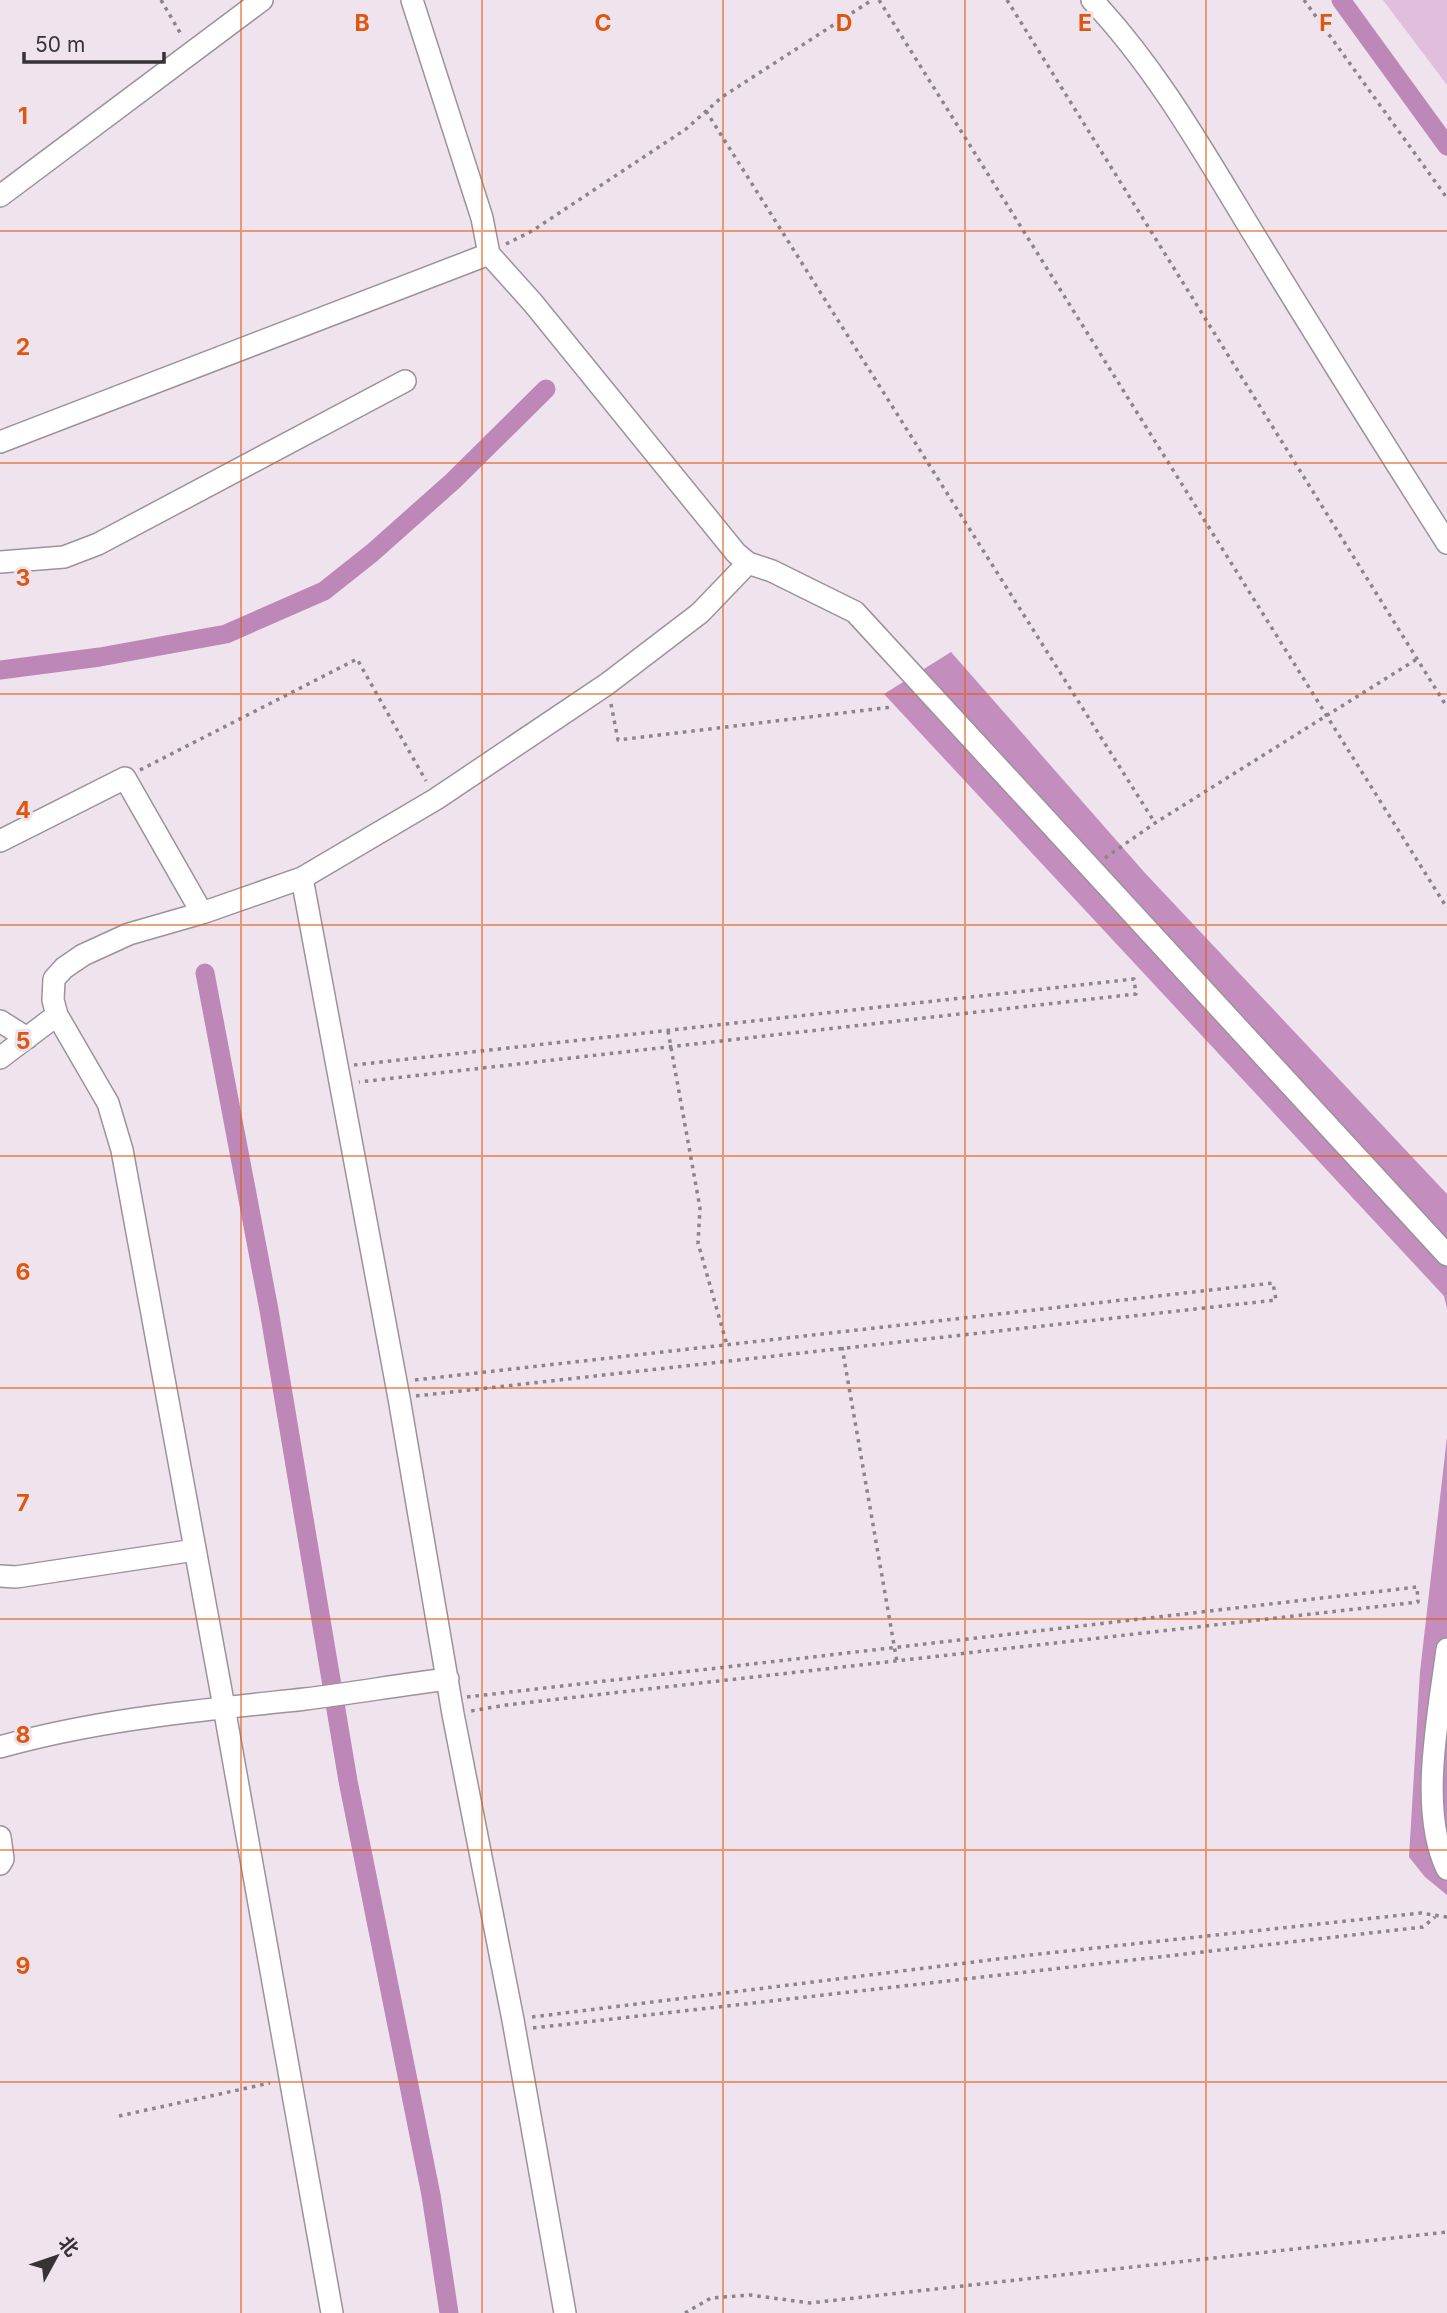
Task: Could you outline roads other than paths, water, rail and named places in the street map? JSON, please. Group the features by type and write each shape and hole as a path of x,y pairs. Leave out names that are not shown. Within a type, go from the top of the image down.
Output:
{"street":[{"path":"0,196 262,0"},
{"path":"412,0 482,218 489,254 533,303 736,553 748,563 855,612 1447,1255"},
{"path":"1092,0 1114,23 1174,104 1447,543"},
{"path":"0,442 489,254"},
{"path":"0,562 64,557 98,544 404,381"},
{"path":"332,2313 122,1150 108,1103 57,1015 53,1000 54,979 83,954 129,934 202,913 302,878 436,799 607,684 700,613 748,563"},
{"path":"0,841 125,778 202,913"},
{"path":"302,878 565,2313"},
{"path":"0,1058 57,1015"},
{"path":"0,1021 27,1038"},
{"path":"0,1576 16,1577 195,1549"},
{"path":"1447,1649 1433,1771 1433,1827 1447,1869"},
{"path":"0,1747 49,1733 224,1707 372,1689 451,1697"},
{"path":"0,1837 3,1859 0,1864"}],"waterway":[{"path":"1341,0 1447,146"},
{"path":"0,670 100,657 226,634 324,591 372,553 453,481 546,389"},
{"path":"205,973 269,1310 348,1781 431,2195 449,2313"}]}
